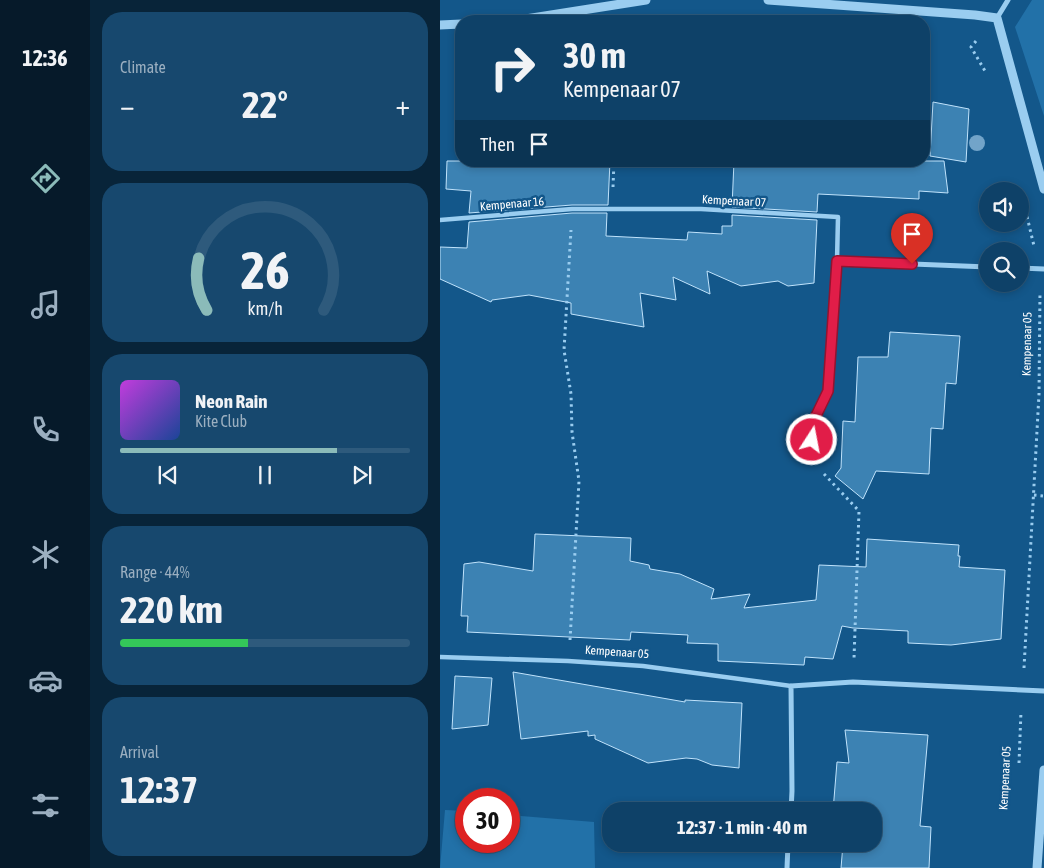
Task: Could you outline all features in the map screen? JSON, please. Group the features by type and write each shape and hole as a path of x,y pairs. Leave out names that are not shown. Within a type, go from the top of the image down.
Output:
{"street":[{"path":"551,15 646,0"},
{"path":"768,0 997,18"},
{"path":"1008,0 997,18 1042,171 1044,189"},
{"path":"440,25 455,24"},
{"name":"Kempenaar 16","path":"440,220 572,209 586,210"},
{"name":"Kempenaar 07","path":"586,210 702,209 838,217 837,261 828,391 814,420 810,459"},
{"path":"837,261 979,267"},
{"path":"1029,268 1042,269"},
{"name":"Kempenaar 05","path":"440,657 568,661 643,666 791,686 853,682 1044,691"},
{"path":"791,686 791,802"},
{"path":"1037,868 1044,770"},
{"path":"787,868 788,852"}],"path":[{"path":"988,77 971,47 997,18"},
{"path":"568,661 579,482 572,432 571,394 564,350 572,209"},
{"name":"Kempenaar 05","path":"1018,769 1039,394 1042,269 1029,222"},
{"path":"810,459 859,511 853,682"},
{"path":"1034,495 1044,496"}],"shaded area":[{"path":"1032,0 1044,0 1044,116 1015,27"},
{"path":"445,810 455,810 455,853 520,853 520,816 594,822 595,868 440,868"}],"building":[{"path":"933,102 969,109 966,162 930,156"},
{"path":"447,161 455,161 455,167 610,167 608,205 572,205 469,213 471,191 446,189"},
{"path":"930,161 944,161 948,193 919,191 919,199 818,194 817,212 732,207 734,167 930,167"},
{"path":"572,213 607,213 606,236 687,240 688,232 722,234 722,226 732,226 732,215 817,220 814,283 788,286 778,281 741,286 707,271 710,294 673,277 676,300 640,293 644,327 571,314 571,303 529,295 492,300 491,302 440,279 440,247 467,248 469,222"},
{"path":"890,332 960,336 956,384 946,383 943,429 931,428 929,474 876,471 863,499 835,476 841,468 843,421 855,422 858,357 888,357"},
{"path":"535,534 631,538 630,561 649,565 650,569 680,574 714,589 711,599 750,594 744,608 816,600 819,565 866,567 867,539 959,545 959,567 1005,570 1001,639 951,645 908,643 908,631 842,626 833,659 805,657 804,665 718,661 718,644 687,643 688,635 631,632 630,640 467,632 468,616 461,616 464,564 479,562 533,571"},
{"path":"513,672 685,702 685,700 742,703 739,768 712,765 697,759 686,758 648,763 595,739 595,735 588,736 588,731 521,739"},
{"path":"455,676 492,678 488,725 452,729"},
{"path":"845,730 928,735 920,826 931,827 929,868 841,868 842,852 882,852 882,802 834,802 837,762 849,763"}],"route":[{"path":"812,440 814,420 828,391 837,261 912,264"}]}
